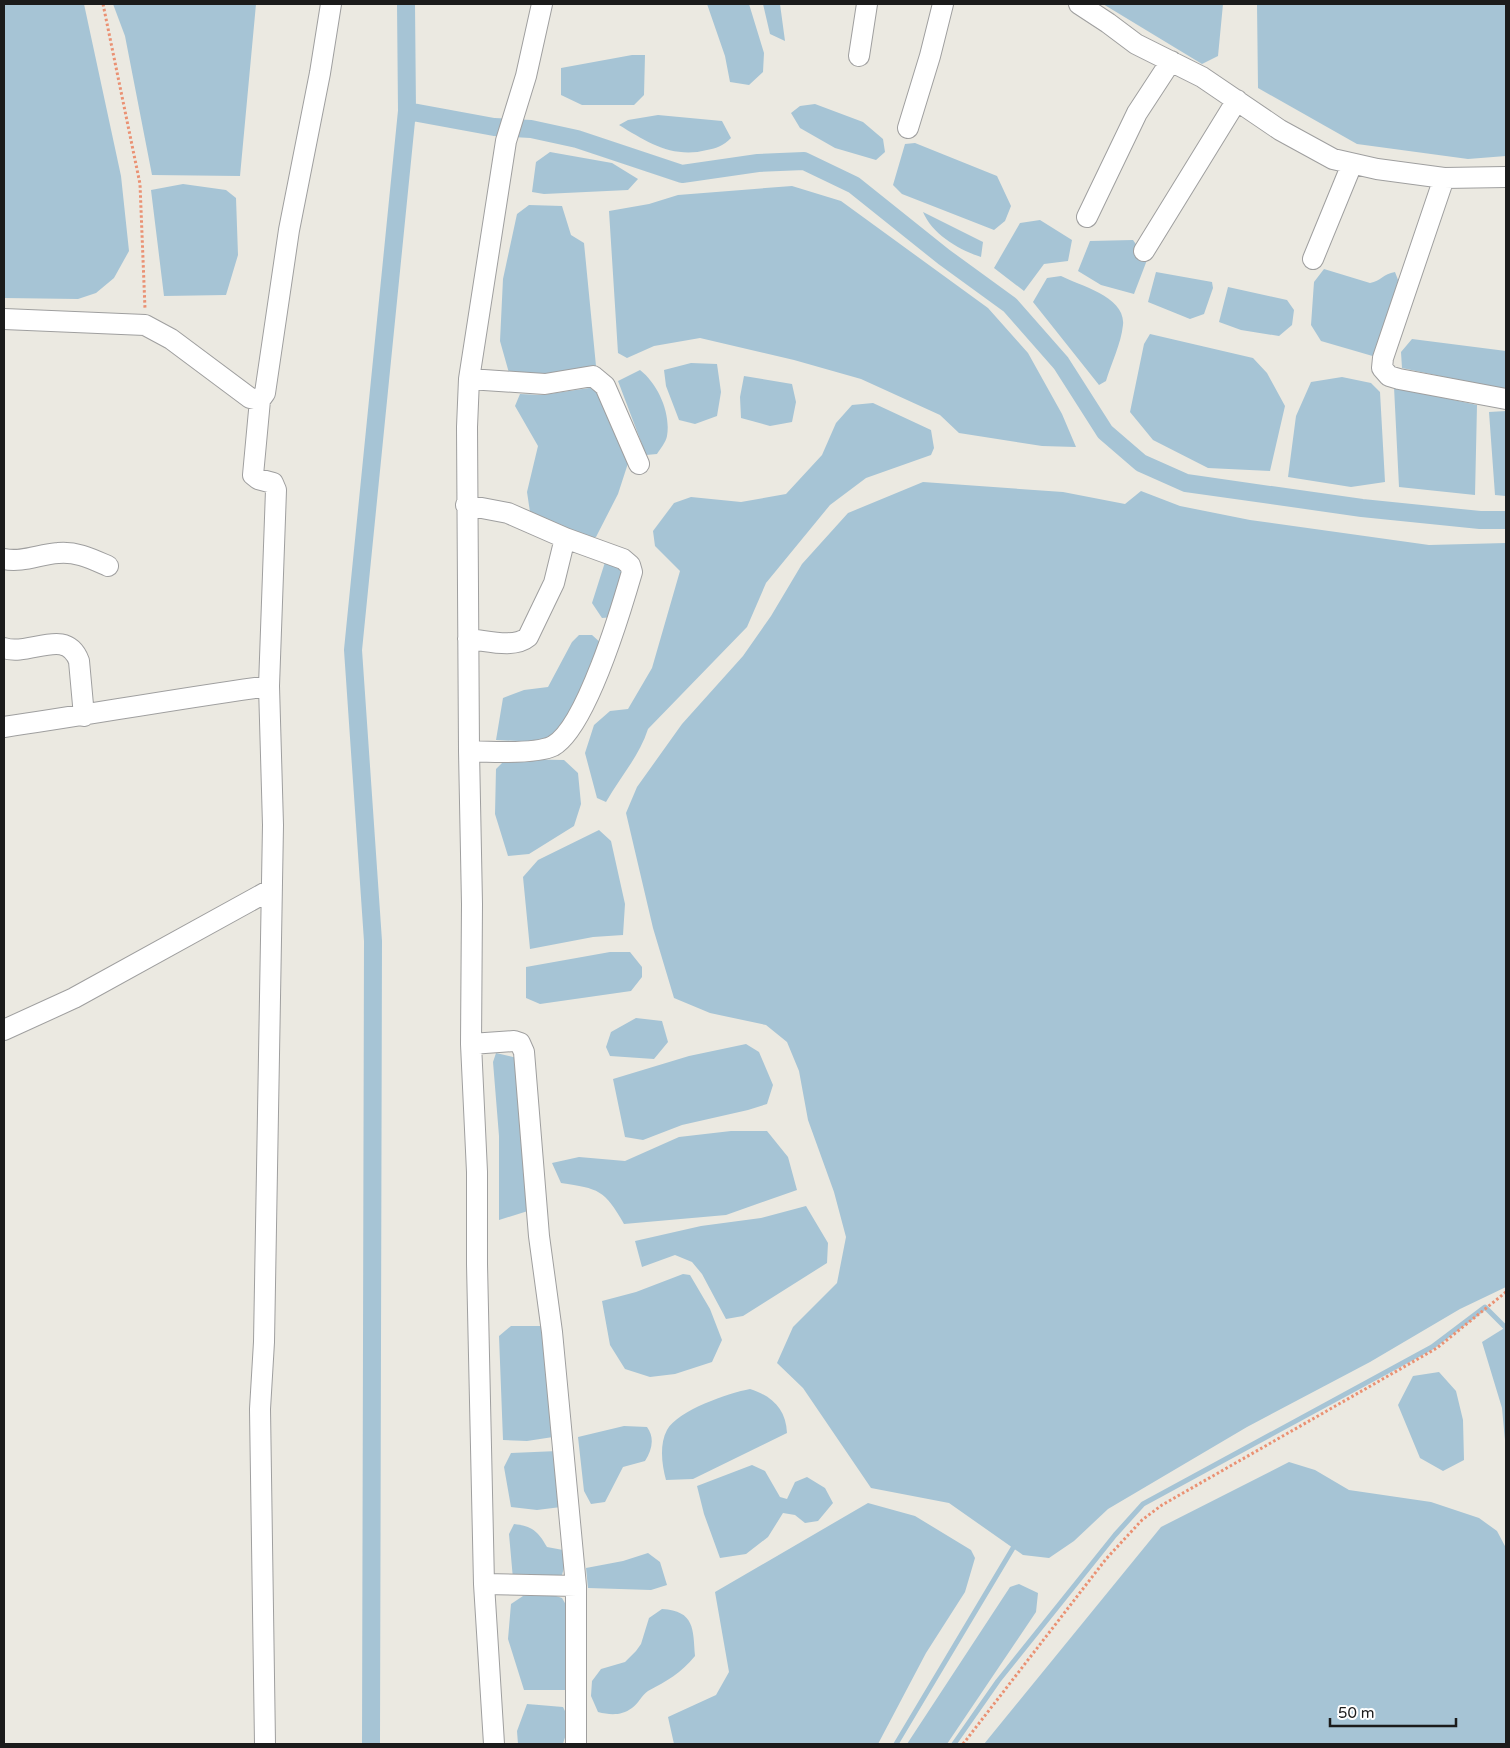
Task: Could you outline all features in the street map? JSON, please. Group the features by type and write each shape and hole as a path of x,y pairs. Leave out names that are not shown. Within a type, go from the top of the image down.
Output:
{"street":[{"path":"265,1744 260,1409 264,1342 270,890 273,825 269,686 276,490 273,483 258,479 254,475 260,400 265,393 289,230 320,73 330,4"},
{"path":"494,1744 484,1584 477,1264 477,1172 472,1044 472,904 466,505 469,379 506,141 511,118 526,76 542,4"},
{"path":"860,56 867,4"},
{"path":"908,128 930,56 943,4"},
{"path":"1079,4 1108,22 1136,44 1202,76 1280,130 1314,150 1352,164 1444,178 1506,176"},
{"path":"1087,217 1137,112 1171,61"},
{"path":"1144,251 1237,100"},
{"path":"1313,259 1352,164"},
{"path":"1444,178 1383,358 1382,368 1389,376 1399,379 1506,399"},
{"path":"4,319 145,325 171,339 250,398 260,400"},
{"path":"469,379 545,384 592,376 600,380 605,386 639,464"},
{"path":"466,505 508,513 565,538 623,559 630,565 632,572 613,632 586,698 563,737 552,746 531,750 469,751"},
{"path":"468,639 512,643 522,642 528,637 554,583 565,538"},
{"path":"4,559 14,561 51,554 70,553 108,566"},
{"path":"4,648 12,651 55,643 67,645 76,653 79,661 84,716"},
{"path":"4,726 84,716 151,703 269,686"},
{"path":"4,1030 74,998 270,890"},
{"path":"472,1044 514,1040 520,1043 524,1052 539,1236 558,1388 576,1586 576,1744"},
{"path":"484,1584 576,1586"}],"path":[{"path":"103,4 140,184 145,325"},
{"path":"963,1744 1106,1559 1142,1520 1162,1505 1437,1348 1506,1292"}],"water":[{"path":"4,4 84,4 121,176 129,251 114,278 96,293 78,299 4,298"},
{"path":"113,4 256,4 240,176 152,175 125,36"},
{"path":"707,4 749,4 764,53 763,72 749,85 730,82 725,56"},
{"path":"763,4 780,4 785,41 770,34"},
{"path":"1103,4 1223,4 1218,56 1202,64"},
{"path":"1257,4 1506,4 1506,156 1468,159 1357,144 1258,88"},
{"path":"632,55 645,55 644,95 634,105 582,105 561,95 561,68"},
{"path":"815,104 863,122 883,139 885,152 876,160 835,148 800,128 791,113 800,106"},
{"path":"658,115 722,121 731,138 723,145 714,148 695,152 672,151 650,143 619,125 628,120"},
{"path":"915,143 997,176 1011,206 1005,221 994,230 902,194 893,185 905,144"},
{"path":"550,152 612,163 638,179 628,190 544,194 532,192 536,162"},
{"path":"183,184 226,190 236,198 238,255 226,295 164,296 151,190"},
{"path":"792,186 841,201 988,308 1028,353 1062,414 1076,447 1042,446 959,433 940,415 861,379 794,360 700,338 654,346 627,358 618,353 609,211 649,204 678,195"},
{"path":"529,205 562,206 571,235 584,243 596,366 551,383 511,380 500,341 503,279 517,214"},
{"path":"923,212 983,242 981,257 947,240 927,220"},
{"path":"1040,220 1072,240 1068,261 1044,264 1024,291 994,268 1020,223"},
{"path":"1133,240 1147,260 1134,294 1101,285 1078,271 1090,241"},
{"path":"1324,269 1370,283 1395,272 1400,285 1376,357 1321,341 1311,325 1314,282"},
{"path":"1156,272 1212,282 1213,288 1204,314 1190,319 1148,302"},
{"path":"1061,276 1101,294 1117,307 1122,315 1123,325 1118,347 1106,381 1099,385 1033,302 1047,278"},
{"path":"1228,287 1287,300 1294,310 1292,325 1279,336 1241,330 1219,322"},
{"path":"1150,334 1253,358 1267,373 1285,406 1270,471 1208,468 1153,440 1130,412 1144,344"},
{"path":"1412,339 1506,351 1506,390 1402,368 1401,352"},
{"path":"691,363 717,364 721,392 717,416 695,424 679,420 666,386 664,370"},
{"path":"640,370 658,391 667,418 666,438 657,454 646,455 618,381"},
{"path":"744,376 792,384 796,402 792,422 770,426 741,418 740,397"},
{"path":"1342,377 1371,383 1380,392 1385,482 1351,487 1288,477 1296,416 1311,382"},
{"path":"1394,387 1477,405 1475,495 1399,487"},
{"path":"600,388 632,451 618,494 596,537 576,537 530,512 527,492 538,446 515,406 520,394 542,395"},
{"path":"873,403 931,430 934,448 931,455 866,478 830,505 766,583 747,627 648,729 634,758 606,802 597,798 585,753 594,725 610,711 628,709 652,668 680,571 655,546 653,531 674,503 691,497 741,502 786,494 822,455 836,423 852,405"},
{"path":"1506,411 1506,496 1495,495 1489,412"},
{"path":"923,482 1063,492 1125,504 1141,491 1180,506 1250,520 1429,545 1506,543 1506,1287 1460,1309 1370,1362 1247,1427 1108,1509 1074,1541 1049,1558 1023,1555 949,1503 871,1488 803,1388 777,1363 793,1327 837,1283 846,1237 834,1192 808,1120 799,1071 787,1042 766,1025 710,1013 674,998 653,928 626,813 637,787 682,724 743,656 771,616 802,564 848,513"},
{"path":"606,559 627,565 613,617 602,618 592,603"},
{"path":"579,635 592,635 602,644 563,734 539,742 496,740 503,698 524,690 548,687 572,642"},
{"path":"506,759 564,760 578,773 581,804 574,826 529,854 508,856 495,814 496,769"},
{"path":"599,830 611,841 625,904 623,935 593,937 530,949 523,877 538,860"},
{"path":"610,952 630,952 642,967 642,977 631,991 540,1004 526,998 526,967"},
{"path":"636,1018 662,1021 668,1042 654,1059 610,1056 606,1047 611,1032"},
{"path":"746,1044 759,1052 773,1085 767,1104 682,1125 643,1140 625,1137 613,1079 689,1056"},
{"path":"496,1053 517,1058 531,1210 499,1220 499,1136 493,1062"},
{"path":"731,1131 767,1131 788,1157 797,1190 726,1215 624,1224 611,1204 599,1193 592,1189 561,1183 552,1163 579,1157 625,1161 679,1137"},
{"path":"806,1206 828,1243 827,1263 743,1316 726,1319 702,1274 692,1262 675,1255 642,1267 635,1241 701,1226 761,1218"},
{"path":"683,1274 690,1275 710,1309 722,1340 712,1362 675,1374 650,1377 625,1369 610,1345 602,1301 636,1292"},
{"path":"511,1326 547,1326 553,1437 527,1441 503,1440 499,1336"},
{"path":"1506,1327 1506,1451 1502,1408 1482,1342"},
{"path":"1439,1372 1456,1391 1463,1420 1464,1460 1443,1471 1420,1458 1398,1405 1413,1376"},
{"path":"750,1389 765,1395 781,1410 787,1433 693,1479 666,1480 662,1462 662,1448 664,1436 673,1423 693,1409 730,1394"},
{"path":"624,1426 647,1427 652,1440 649,1453 645,1461 623,1467 605,1502 591,1504 584,1491 578,1437"},
{"path":"558,1451 561,1507 537,1510 511,1507 504,1467 511,1453"},
{"path":"1289,1462 1315,1470 1349,1490 1431,1502 1479,1518 1497,1531 1506,1548 1506,1744 984,1744 1161,1527"},
{"path":"752,1465 765,1471 780,1497 787,1499 795,1482 807,1477 825,1488 833,1503 818,1521 805,1523 795,1515 783,1513 768,1537 746,1554 720,1558 704,1514 697,1486"},
{"path":"868,1503 915,1516 971,1550 975,1558 965,1592 926,1653 878,1744 674,1744 668,1717 716,1695 729,1672 715,1592"},
{"path":"514,1524 534,1530 547,1547 563,1550 567,1556 562,1575 548,1581 513,1579 509,1534"},
{"path":"648,1553 660,1562 667,1585 651,1590 588,1588 586,1568 623,1561"},
{"path":"1019,1584 1038,1593 1036,1612 947,1744 907,1744 1010,1587"},
{"path":"544,1592 562,1598 569,1610 566,1690 524,1690 508,1639 511,1604 523,1596"},
{"path":"662,1609 681,1613 690,1623 694,1638 695,1656 673,1676 646,1693 628,1711 615,1714 598,1712 591,1696 592,1681 601,1669 625,1662 636,1651 641,1644 649,1618"},
{"path":"527,1704 563,1707 570,1721 563,1744 518,1744 517,1731"}],"waterway":[{"path":"371,1744 373,941 353,650 407,111 406,4"},
{"path":"407,111 494,127 531,129 577,139 682,174 758,163 804,161 854,185 944,257 1010,305 1061,363 1105,432 1141,463 1186,483 1362,508 1480,520 1506,520"},
{"path":"954,1744 998,1681 1115,1535 1143,1504 1432,1347 1485,1307 1506,1328"},
{"path":"896,1744 1013,1548"}]}
